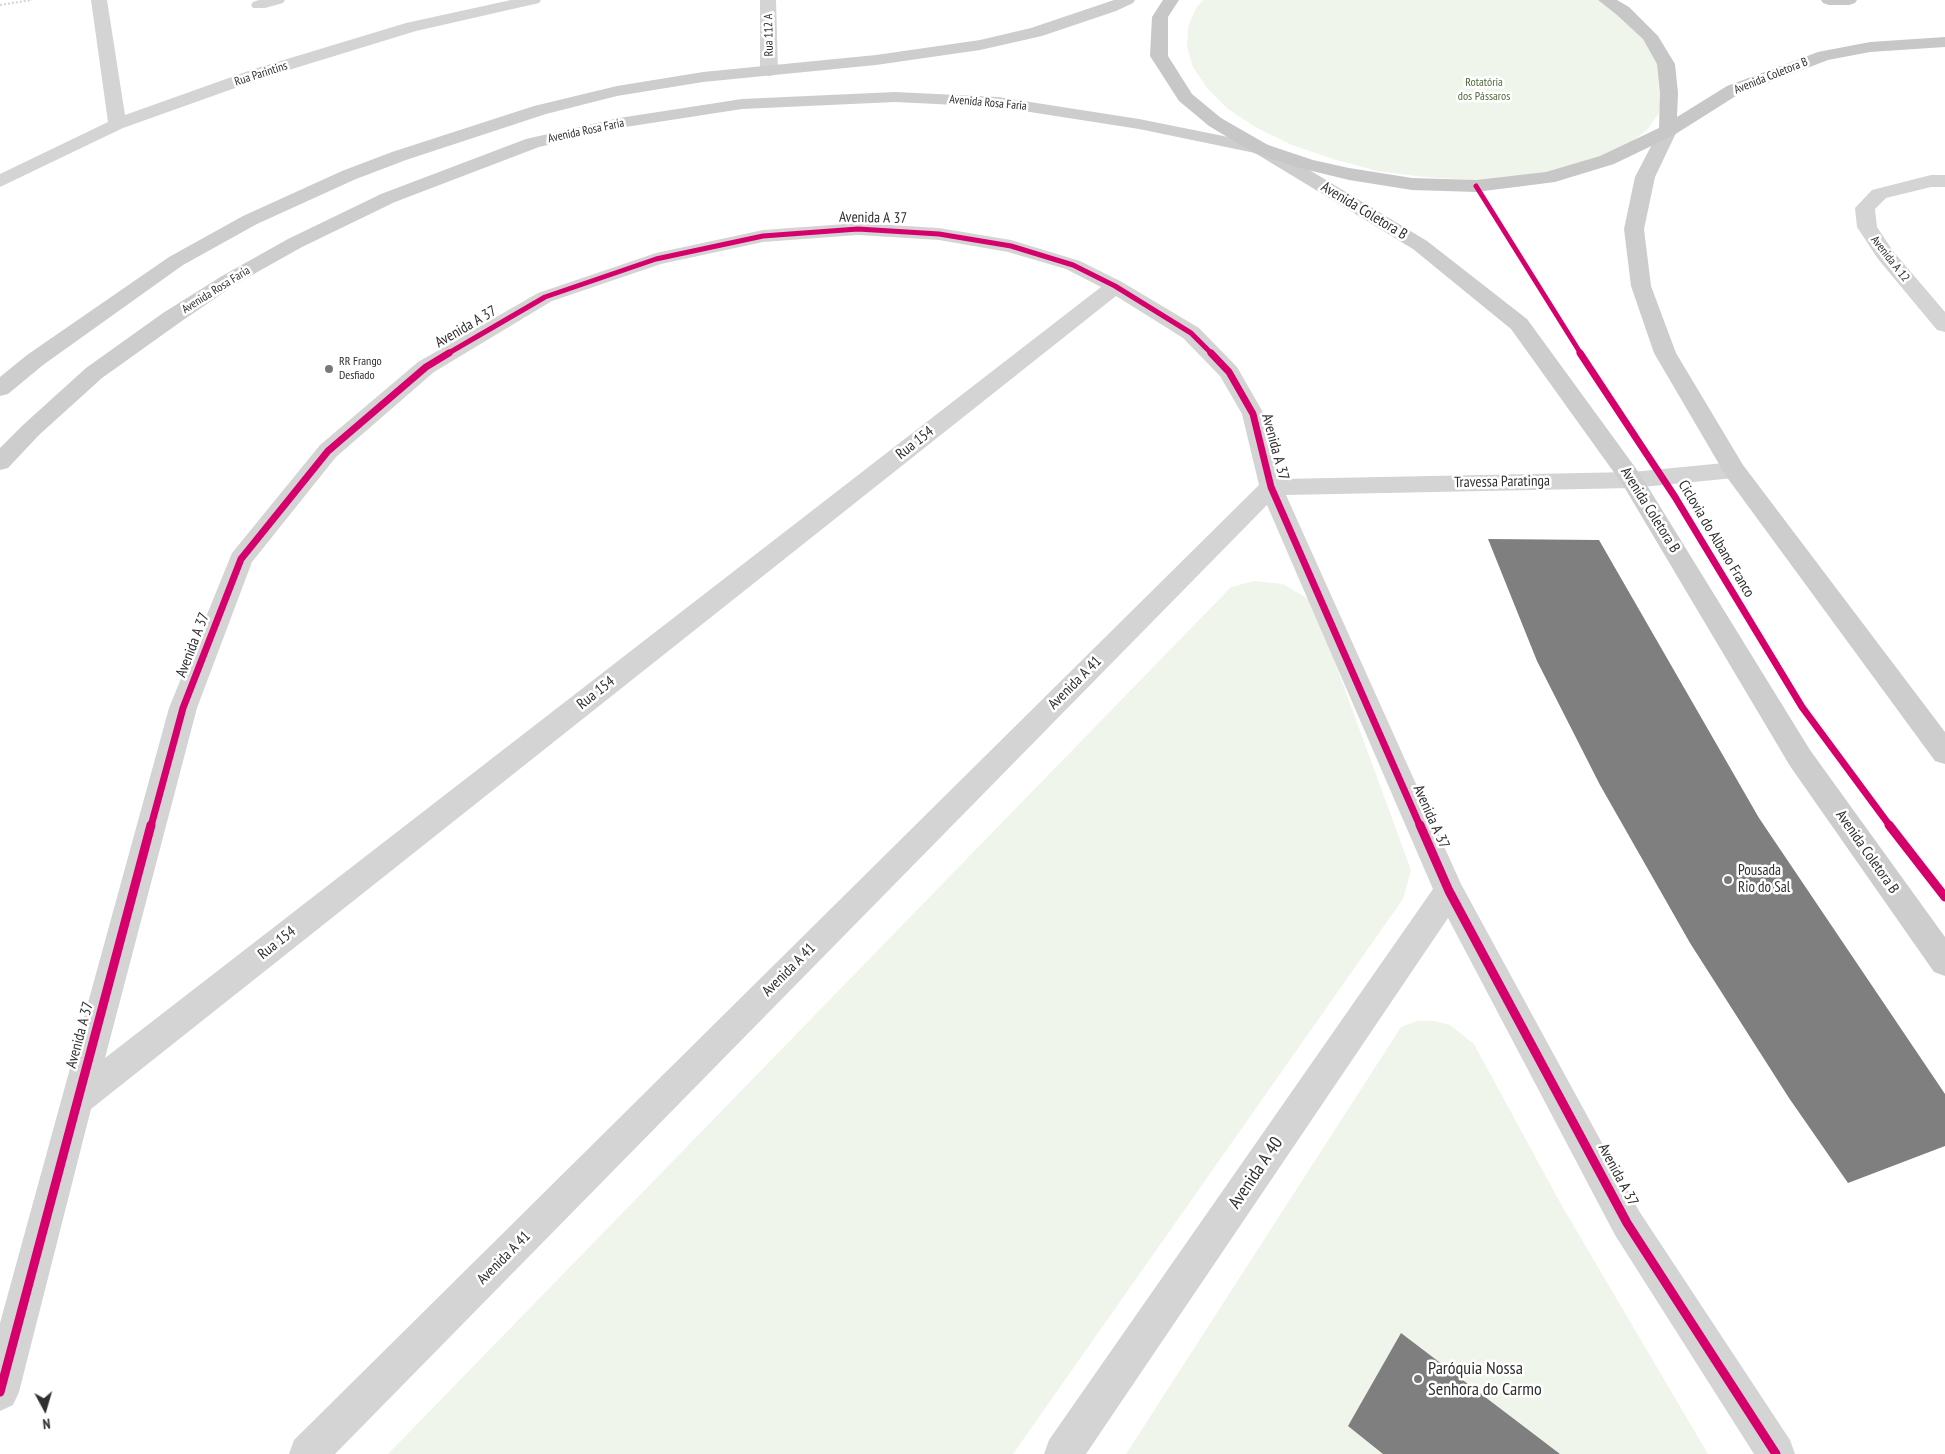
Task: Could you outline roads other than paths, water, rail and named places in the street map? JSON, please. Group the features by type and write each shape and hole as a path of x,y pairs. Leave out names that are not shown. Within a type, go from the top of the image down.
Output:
{"main road":[{"name":"Avenida Coletora B","path":"1171,0 1160,17 1159,56 1184,97 1215,122 1261,149 1307,164 1349,174 1412,184 1476,186 1548,178 1607,160 1668,131 1733,90 1824,56 1870,47 1945,42"},
{"path":"1606,0 1623,11 1650,36 1666,64 1669,93 1668,131"},
{"path":"1829,0 1849,0"}],"street":[{"path":"99,0 117,124"},
{"path":"259,5 277,0"},
{"name":"Rua Parintins","path":"0,181 117,124 260,73 412,27 533,0"},
{"name":"Rua 112 A","path":"768,0 769,71"},
{"path":"0,389 35,360 176,261 250,220 350,175 400,156 540,110 617,91 703,77 876,60 980,45 1036,32 1110,8 1128,0"},
{"name":"Avenida Rosa Faria","path":"0,462 31,430 94,372 229,280 295,243 388,198 534,143 619,123 742,104 895,97 998,102 1140,124 1261,149"},
{"path":"1668,131 1645,177 1634,229 1641,286 1665,353 1734,470 1945,753"},
{"name":"Avenida Coletora B","path":"1261,149 1420,246 1519,324 1632,480 1800,758 1945,962"},
{"name":"Avenida A 12","path":"1945,181 1916,184 1879,194 1865,208 1867,227 1885,255 1945,324"},
{"name":"Avenida A 37","path":"0,1392 183,708 241,560 328,450 426,367 545,297 656,259 763,236 858,229 939,234 1012,246 1073,265 1115,286 1191,333 1228,372 1253,414 1270,487 1449,891 1628,1223 1776,1454"},
{"name":"Rua 154","path":"77,1100 1115,286"},
{"name":"Travessa Paratinga","path":"1270,487 1632,480 1734,470"},
{"name":"Avenida A 41","path":"308,1454 1270,487"},
{"name":"Avenida A 40","path":"1063,1454 1449,891"}],"place":[{"name":"RR Frango Desfiado","path":"329,369"},
{"name":"Pousada Rio do Sal","path":"1728,880"},
{"name":"Paróquia Nossa Senhora do Carmo","path":"1418,1379"}],"park label":[{"name":"Rotatória dos Pássaros","path":"1484,90"}]}
